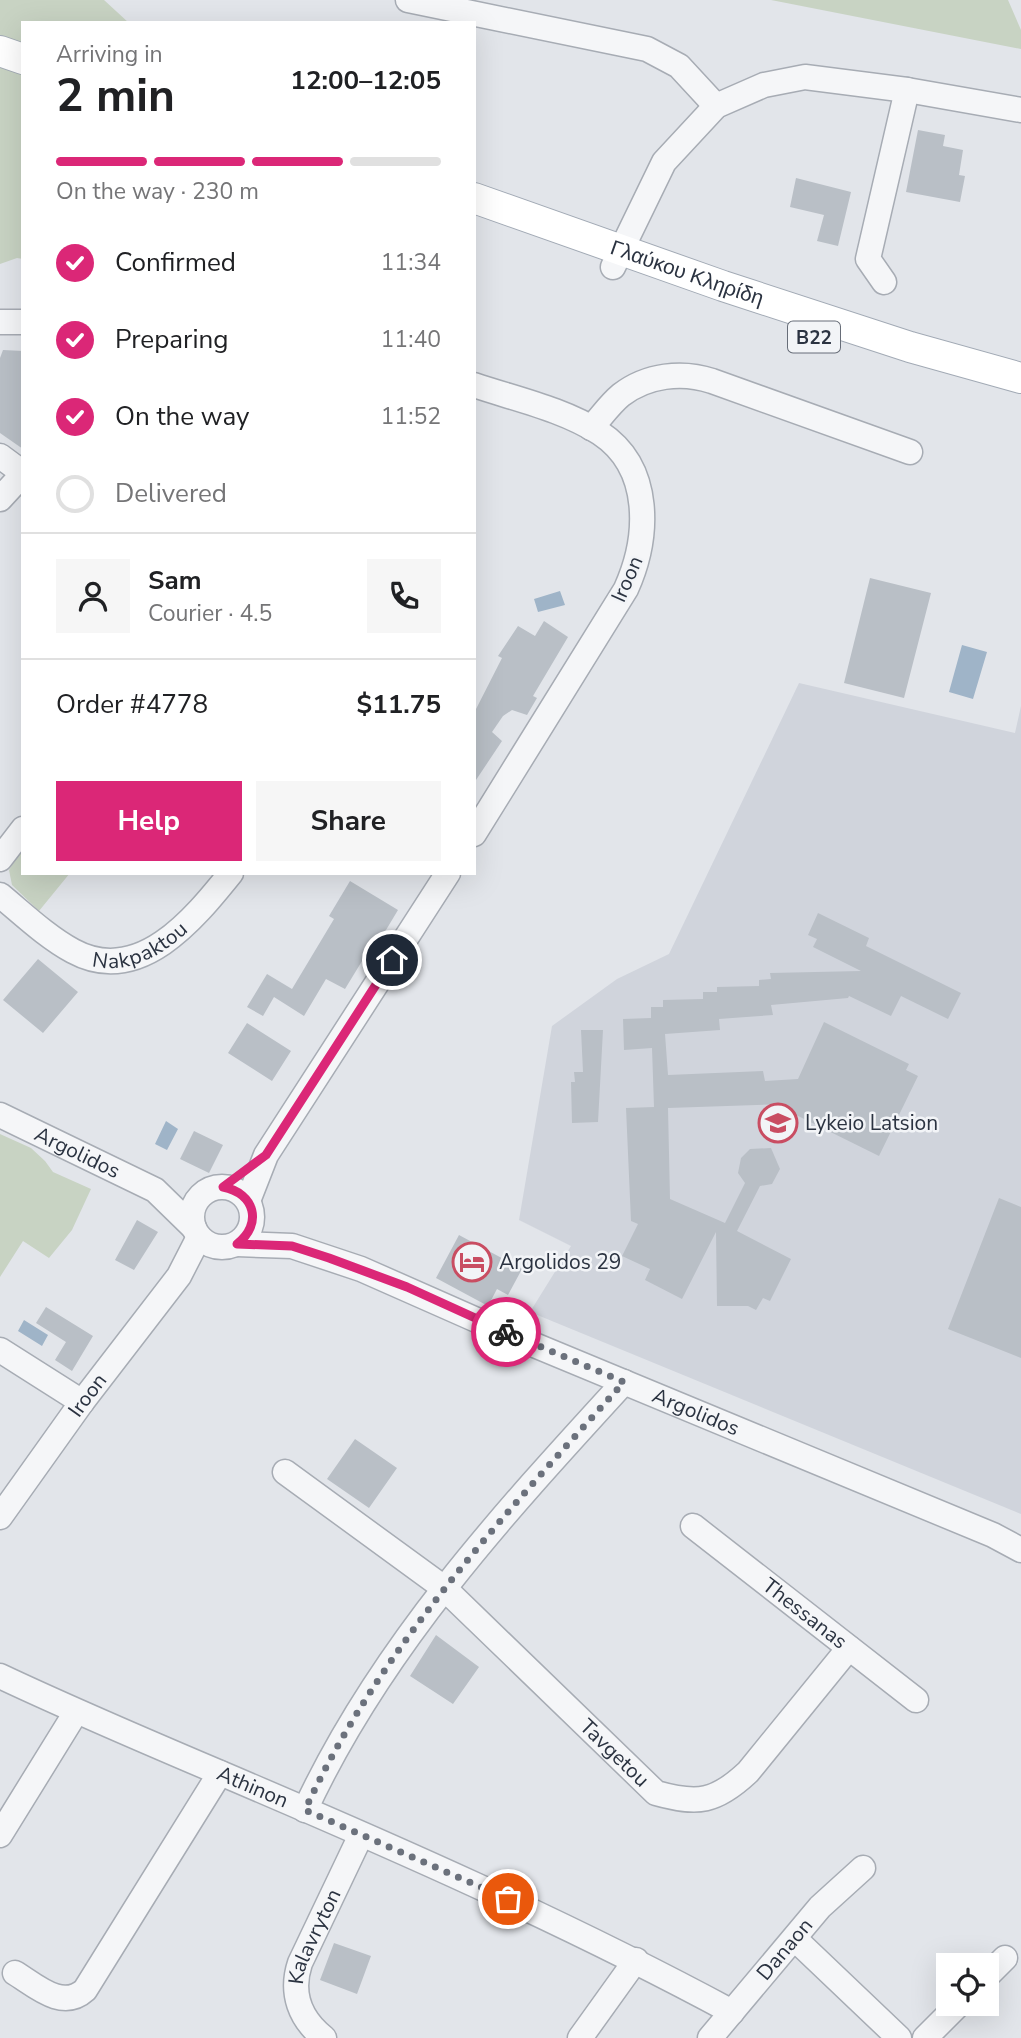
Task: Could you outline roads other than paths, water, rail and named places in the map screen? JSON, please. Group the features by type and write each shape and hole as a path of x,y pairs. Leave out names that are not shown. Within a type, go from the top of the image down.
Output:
{"main road":[{"path":"0,30 21,37"},
{"path":"0,51 21,58"},
{"name":"Γλαύκου Κληρίδη","path":"476,199 816,338 1021,389"},
{"name":"Γλαύκου Κληρίδη","path":"476,219 1021,378"}],"street":[{"path":"408,0 647,49 679,66 716,106"},
{"path":"616,258 664,162 716,106 764,85 805,77 907,90 1021,110"},
{"path":"884,282 868,259 907,90"},
{"path":"0,322 21,322"},
{"path":"591,428 614,401 632,388 654,379 692,376 910,452"},
{"name":"Iroon","path":"476,386 550,411 602,435 620,452 634,475 643,514 642,543 626,589 476,831"},
{"path":"0,456 21,472"},
{"path":"0,499 21,475"},
{"path":"0,859 21,832"},
{"name":"Nakpaktou","path":"0,895 73,951 94,959 113,961 143,954 170,939 198,914 229,875"},
{"path":"266,1155 214,1190 193,1208 211,1239 245,1238 266,1155 448,875"},
{"name":"Argolidos","path":"0,1115 155,1190 211,1239 292,1246 407,1287 624,1382 993,1535 1021,1550"},
{"name":"Argolidos","path":"155,1190 214,1190"},
{"path":"214,1190 241,1194 250,1210"},
{"name":"Argolidos","path":"250,1210 292,1246"},
{"name":"Iroon","path":"0,1517 82,1402 179,1276 211,1239"},
{"path":"0,1350 82,1402"},
{"path":"305,1810 348,1726 444,1588 624,1382"},
{"name":"Tavgetou","path":"285,1472 444,1588 656,1793 680,1800 712,1798 740,1780 849,1648"},
{"name":"Thessanas","path":"693,1526 916,1700"},
{"name":"Athinon","path":"0,1676 76,1712 508,1899 636,1961 732,2012"},
{"path":"0,1835 76,1712"},
{"path":"15,1973 51,1995 61,1998 72,1998 85,1990 220,1773"},
{"name":"Kalavryton","path":"324,2038 302,2015 296,1992 296,1978 300,1963 362,1835"},
{"name":"Danaon","path":"710,2038 820,1907 863,1868"},
{"path":"795,1939 899,2038"},
{"path":"999,1964 1005,1958"},
{"path":"580,2038 636,1961"},
{"path":"925,2038 947,2016"}],"water":[{"path":"560,591 565,605 538,612 534,599"},
{"path":"962,645 987,652 973,699 949,692"},
{"path":"166,1121 178,1129 167,1150 155,1144"},
{"path":"24,1320 48,1335 42,1346 18,1331"}],"place":[{"name":"Lykeio Latsion","path":"778,1123"},
{"name":"Argolidos 29","path":"472,1262"}]}
